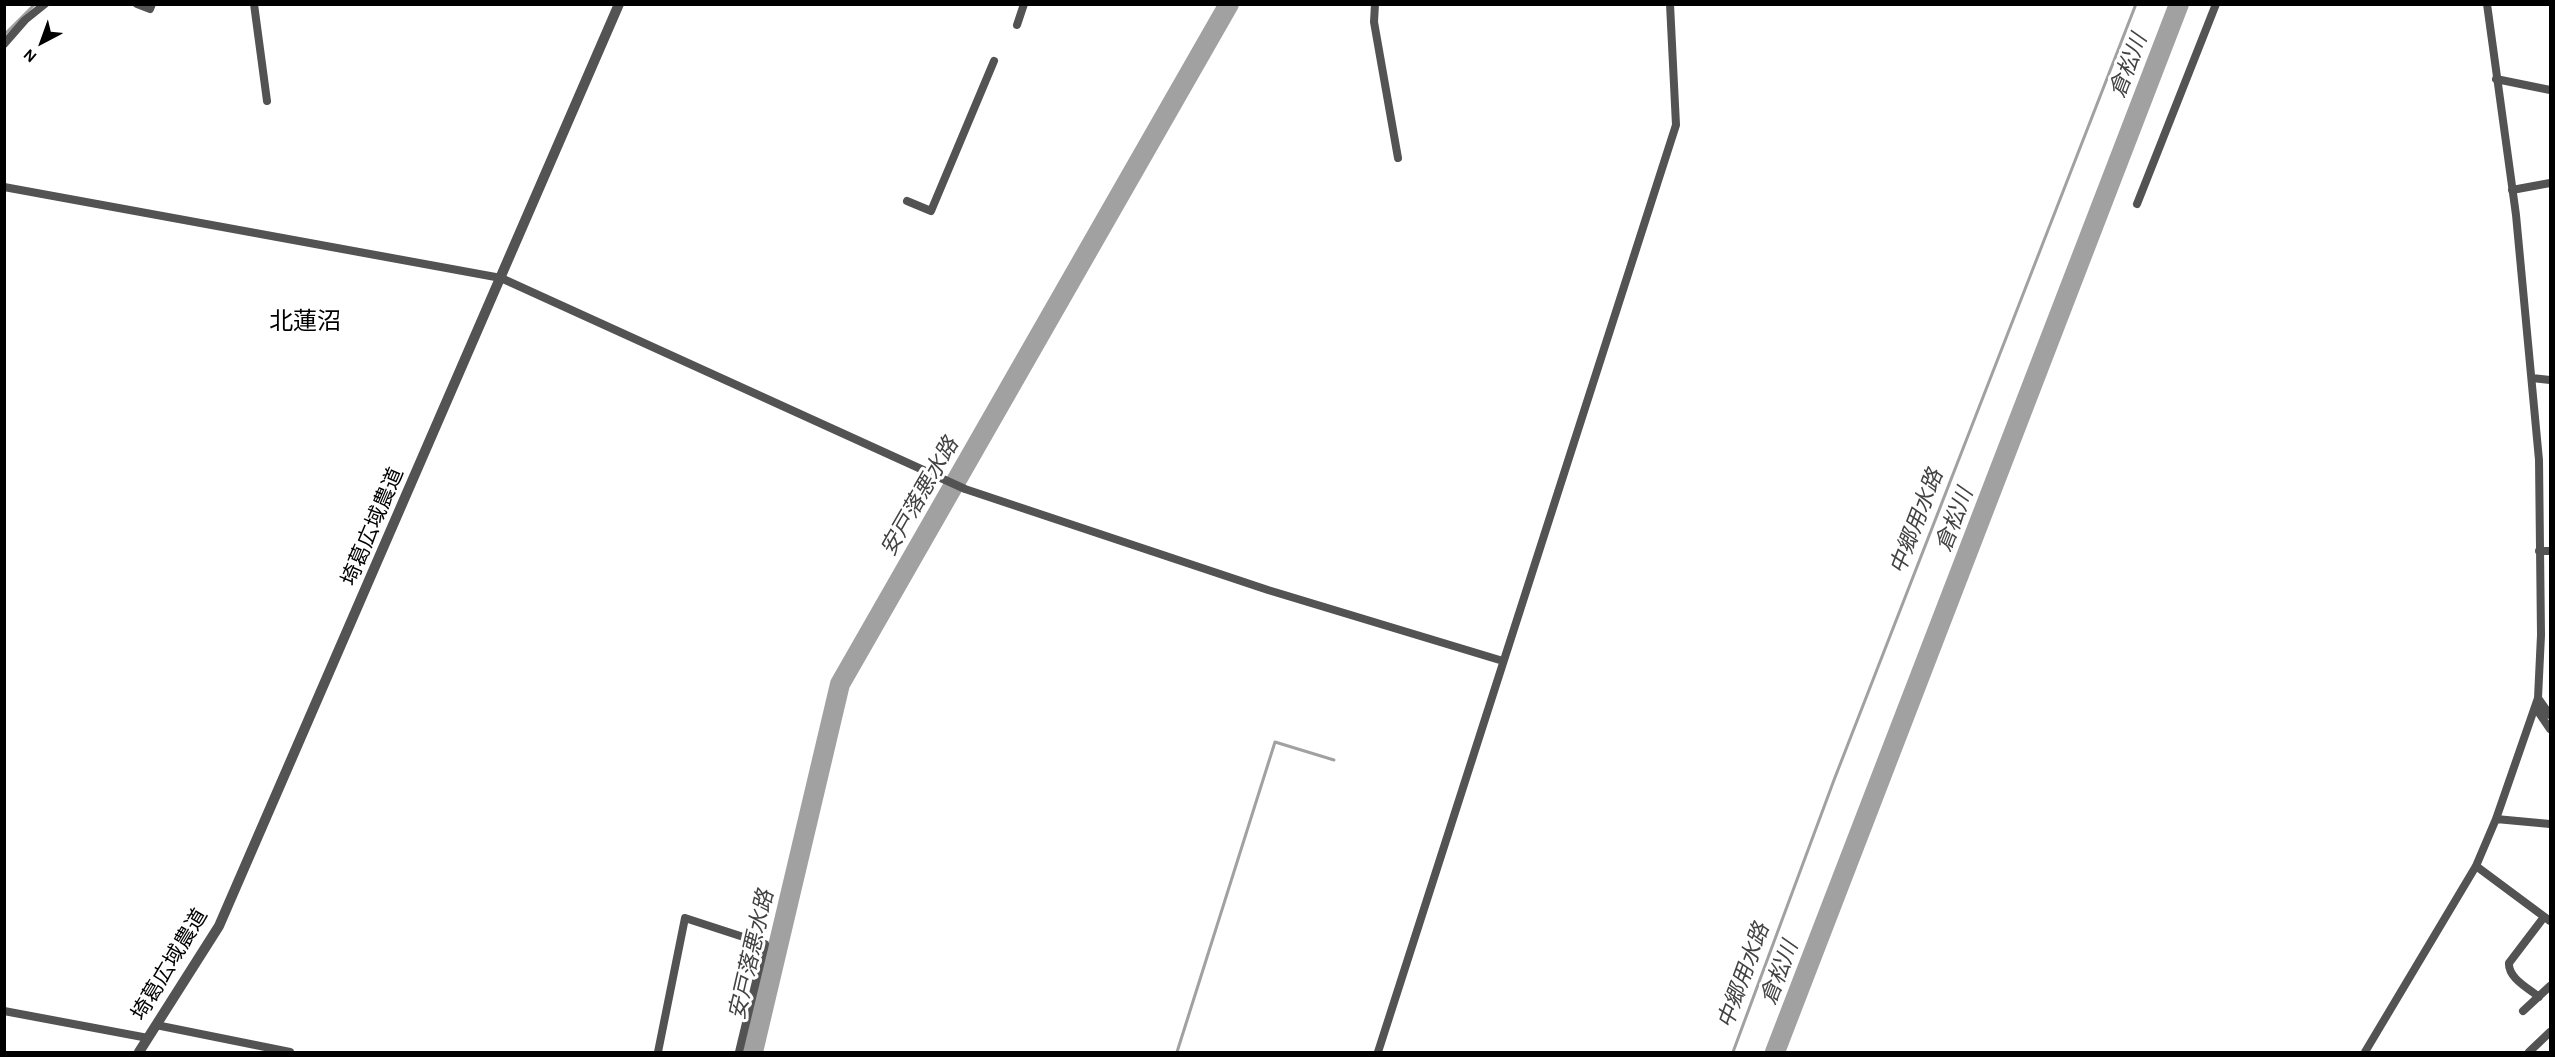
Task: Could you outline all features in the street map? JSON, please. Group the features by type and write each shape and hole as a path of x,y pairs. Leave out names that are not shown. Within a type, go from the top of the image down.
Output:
{"street":[{"path":"4,44 25,20 45,4"},
{"path":"137,4 150,9 152,4"},
{"path":"254,4 267,101"},
{"name":"埼葛広域農道","path":"139,1053 219,926 619,4"},
{"path":"1017,25 1024,4"},
{"path":"1375,4 1374,22 1398,158"},
{"path":"1378,1053 1676,125 1670,4"},
{"path":"2137,204 2216,4"},
{"path":"2365,1053 2476,866 2496,819 2538,698 2541,635 2539,460 2512,190 2487,4"},
{"path":"907,201 931,211 994,61"},
{"path":"2496,79 2550,90"},
{"path":"2512,190 2550,183"},
{"path":"4,187 501,278 964,489 1268,590 1503,661"},
{"path":"2532,378 2550,380"},
{"path":"2539,460 2550,462"},
{"path":"2539,551 2550,551"},
{"path":"2541,635 2550,637"},
{"path":"2538,698 2550,715"},
{"path":"2535,707 2550,729"},
{"path":"2496,819 2550,824"},
{"path":"2476,866 2547,919 2509,963 2511,975 2539,997"},
{"path":"658,1053 685,918 765,944 739,1053"},
{"path":"2523,1011 2550,986"},
{"path":"4,1011 148,1038"},
{"path":"156,1025 271,1051 290,1053"},
{"path":"2529,1053 2550,1032"}],"waterway":[{"path":"4,35 35,4"},
{"name":"安戸落悪水路","path":"753,1052 840,684 1229,4"},
{"name":"中郷用水路","path":"1733,1052 1834,780 2136,4"},
{"name":"倉松川","path":"1775,1052 2179,4"},
{"path":"1177,1052 1275,742 1334,760"}],"district":[{"name":"北蓮沼","path":"305,322"}]}
